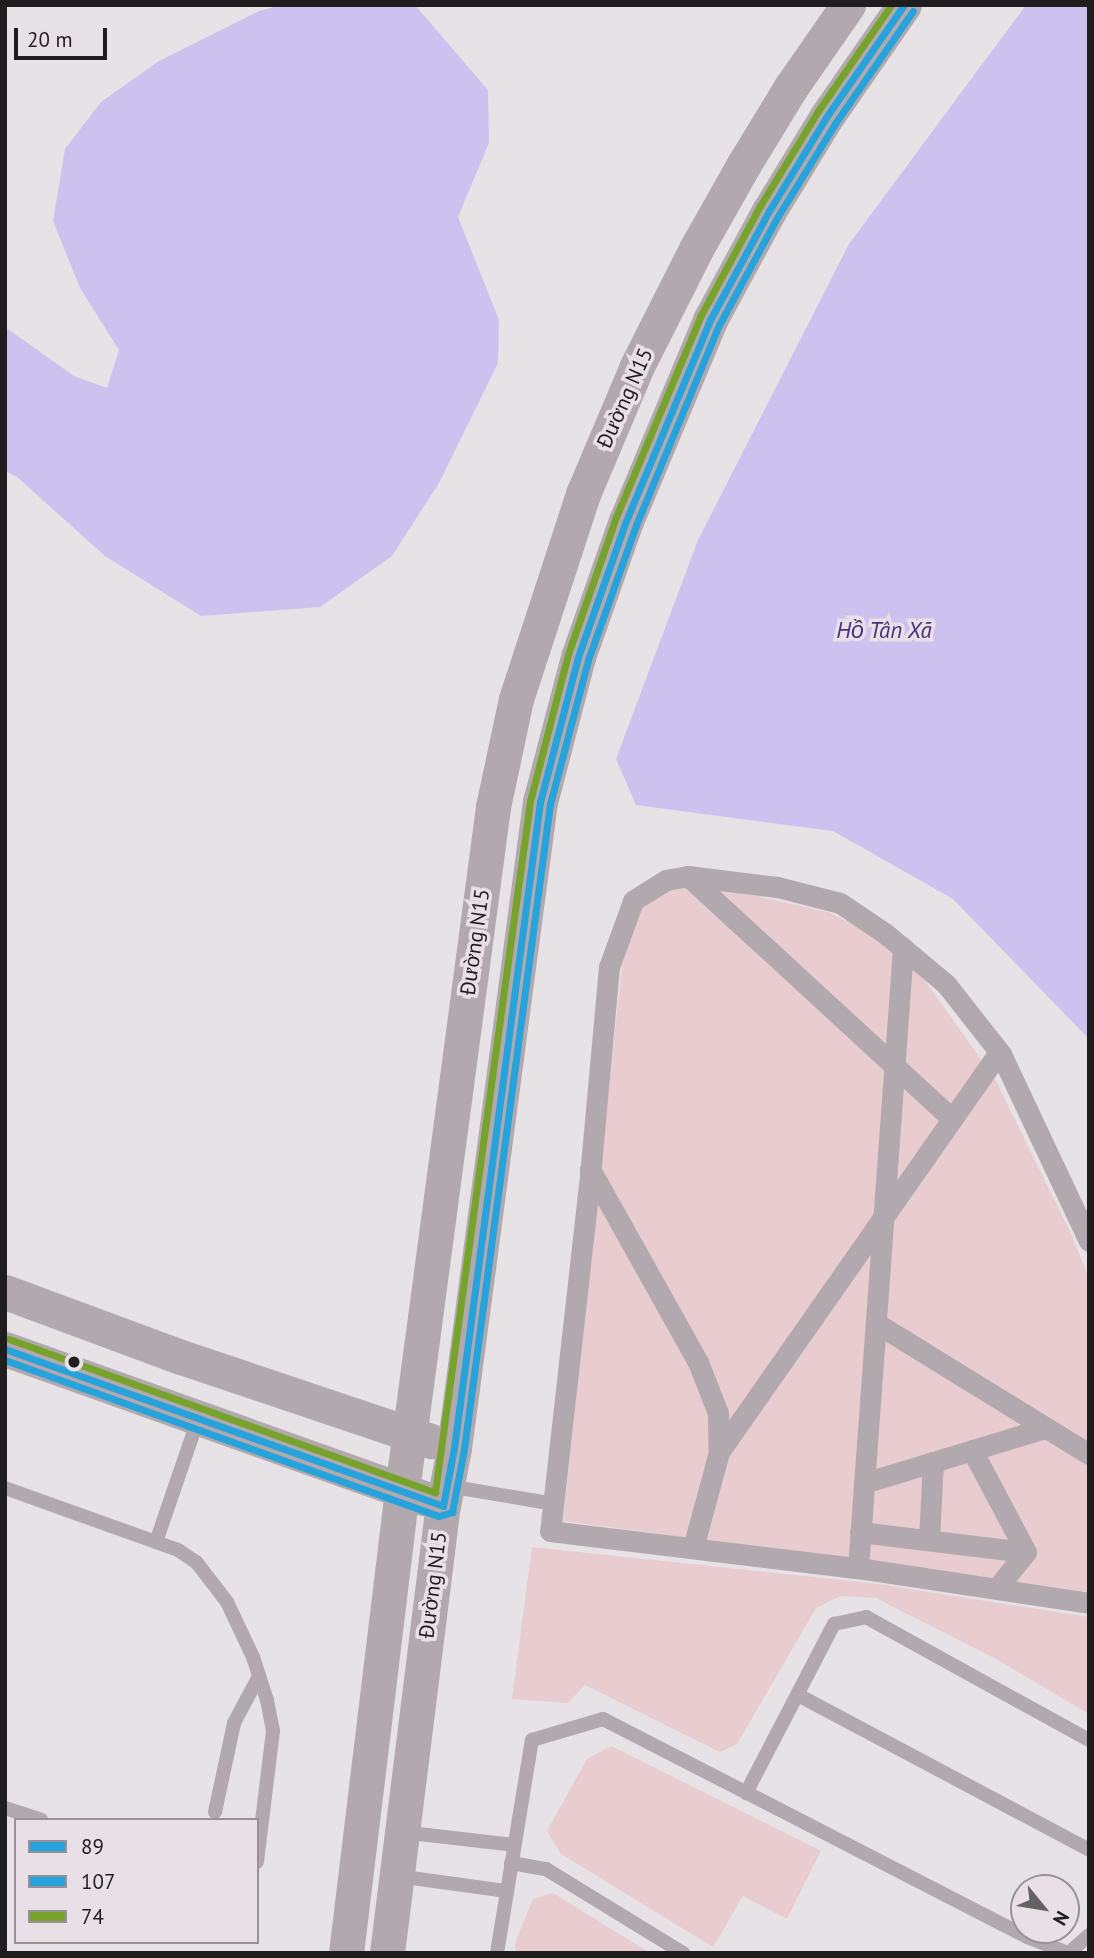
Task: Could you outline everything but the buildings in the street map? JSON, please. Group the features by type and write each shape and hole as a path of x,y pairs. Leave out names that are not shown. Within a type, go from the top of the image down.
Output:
{"street":[{"name":"Đường N15","path":"346,1953 402,1490 493,807 516,699 583,494 637,366 696,249 744,164 791,87 848,5"},
{"name":"Đường N15","path":"387,1953 445,1496 454,1448 540,802 578,657 626,521 710,320 768,211 828,116 904,5"},
{"path":"688,876 952,1119"},
{"path":"1089,1241 999,1052 946,984 903,948 840,902 777,887 688,876 666,880 633,901 609,967 590,1169 550,1531 858,1568 1089,1603"},
{"path":"858,1568 903,948"},
{"path":"719,1452 999,1052"},
{"path":"590,1169 698,1362 718,1413 719,1452 693,1548"},
{"path":"5,1292 181,1357 454,1448"},
{"path":"876,1323 1089,1454"},
{"path":"5,1349 402,1490 445,1496"},
{"path":"864,1483 1045,1429"},
{"path":"972,1450 1026,1552"},
{"path":"929,1541 933,1462"},
{"path":"860,1532 1026,1552"},
{"path":"997,1588 1026,1552"}],"lane":[{"path":"156,1542 198,1419"},
{"path":"5,1488 178,1550 197,1563 234,1615 259,1676 273,1731 259,1846"},
{"path":"445,1496 554,1504"},
{"path":"746,1793 834,1624 866,1617 1089,1740"},
{"path":"215,1812 234,1723 259,1676"},
{"path":"797,1695 1089,1850"},
{"path":"497,1953 532,1740 603,1719 1027,1937 1068,1953 1089,1935"},
{"path":"5,1808 35,1818"},
{"path":"402,1832 514,1846"},
{"path":"511,1863 546,1869 683,1953"},
{"path":"397,1876 507,1891"}],"shaded area":[{"path":"677,886 739,892 828,912 867,931 923,978 995,1079 1072,1236 1089,1278 1089,1592 563,1521 623,955 636,913 651,897"},
{"path":"532,1547 878,1584 1089,1617 1089,1714 996,1659 876,1598 840,1596 816,1608 737,1744 720,1752 585,1685 568,1703 512,1699"},
{"path":"611,1746 821,1851 787,1919 743,1896 713,1947 561,1854 547,1831 587,1759"},
{"path":"553,1893 650,1953 516,1953 515,1943 533,1899"}],"water":[{"path":"282,5 415,5 488,90 489,143 458,217 499,320 498,363 439,483 392,556 320,607 201,616 105,556 17,477 5,471 5,327 74,376 107,388 119,350 80,288 53,221 65,149 101,102 159,61 259,11"},
{"name":"Hồ Tân Xã","path":"1026,5 1089,5 1089,1039 953,899 833,831 636,805 616,759 698,540 849,244"}],"transit line":[{"name":"74","path":"9,1339 435,1492 530,801 568,654 616,517 701,315 760,206 818,111 891,5"},
{"name":"89","path":"5,1349 443,1506 454,1448 540,802 578,657 626,521 710,320 769,211 827,116 904,5"},
{"name":"107","path":"5,1360 439,1516 452,1512 464,1449 550,804 588,660 636,525 719,325 778,216 836,122 913,11"}]}
